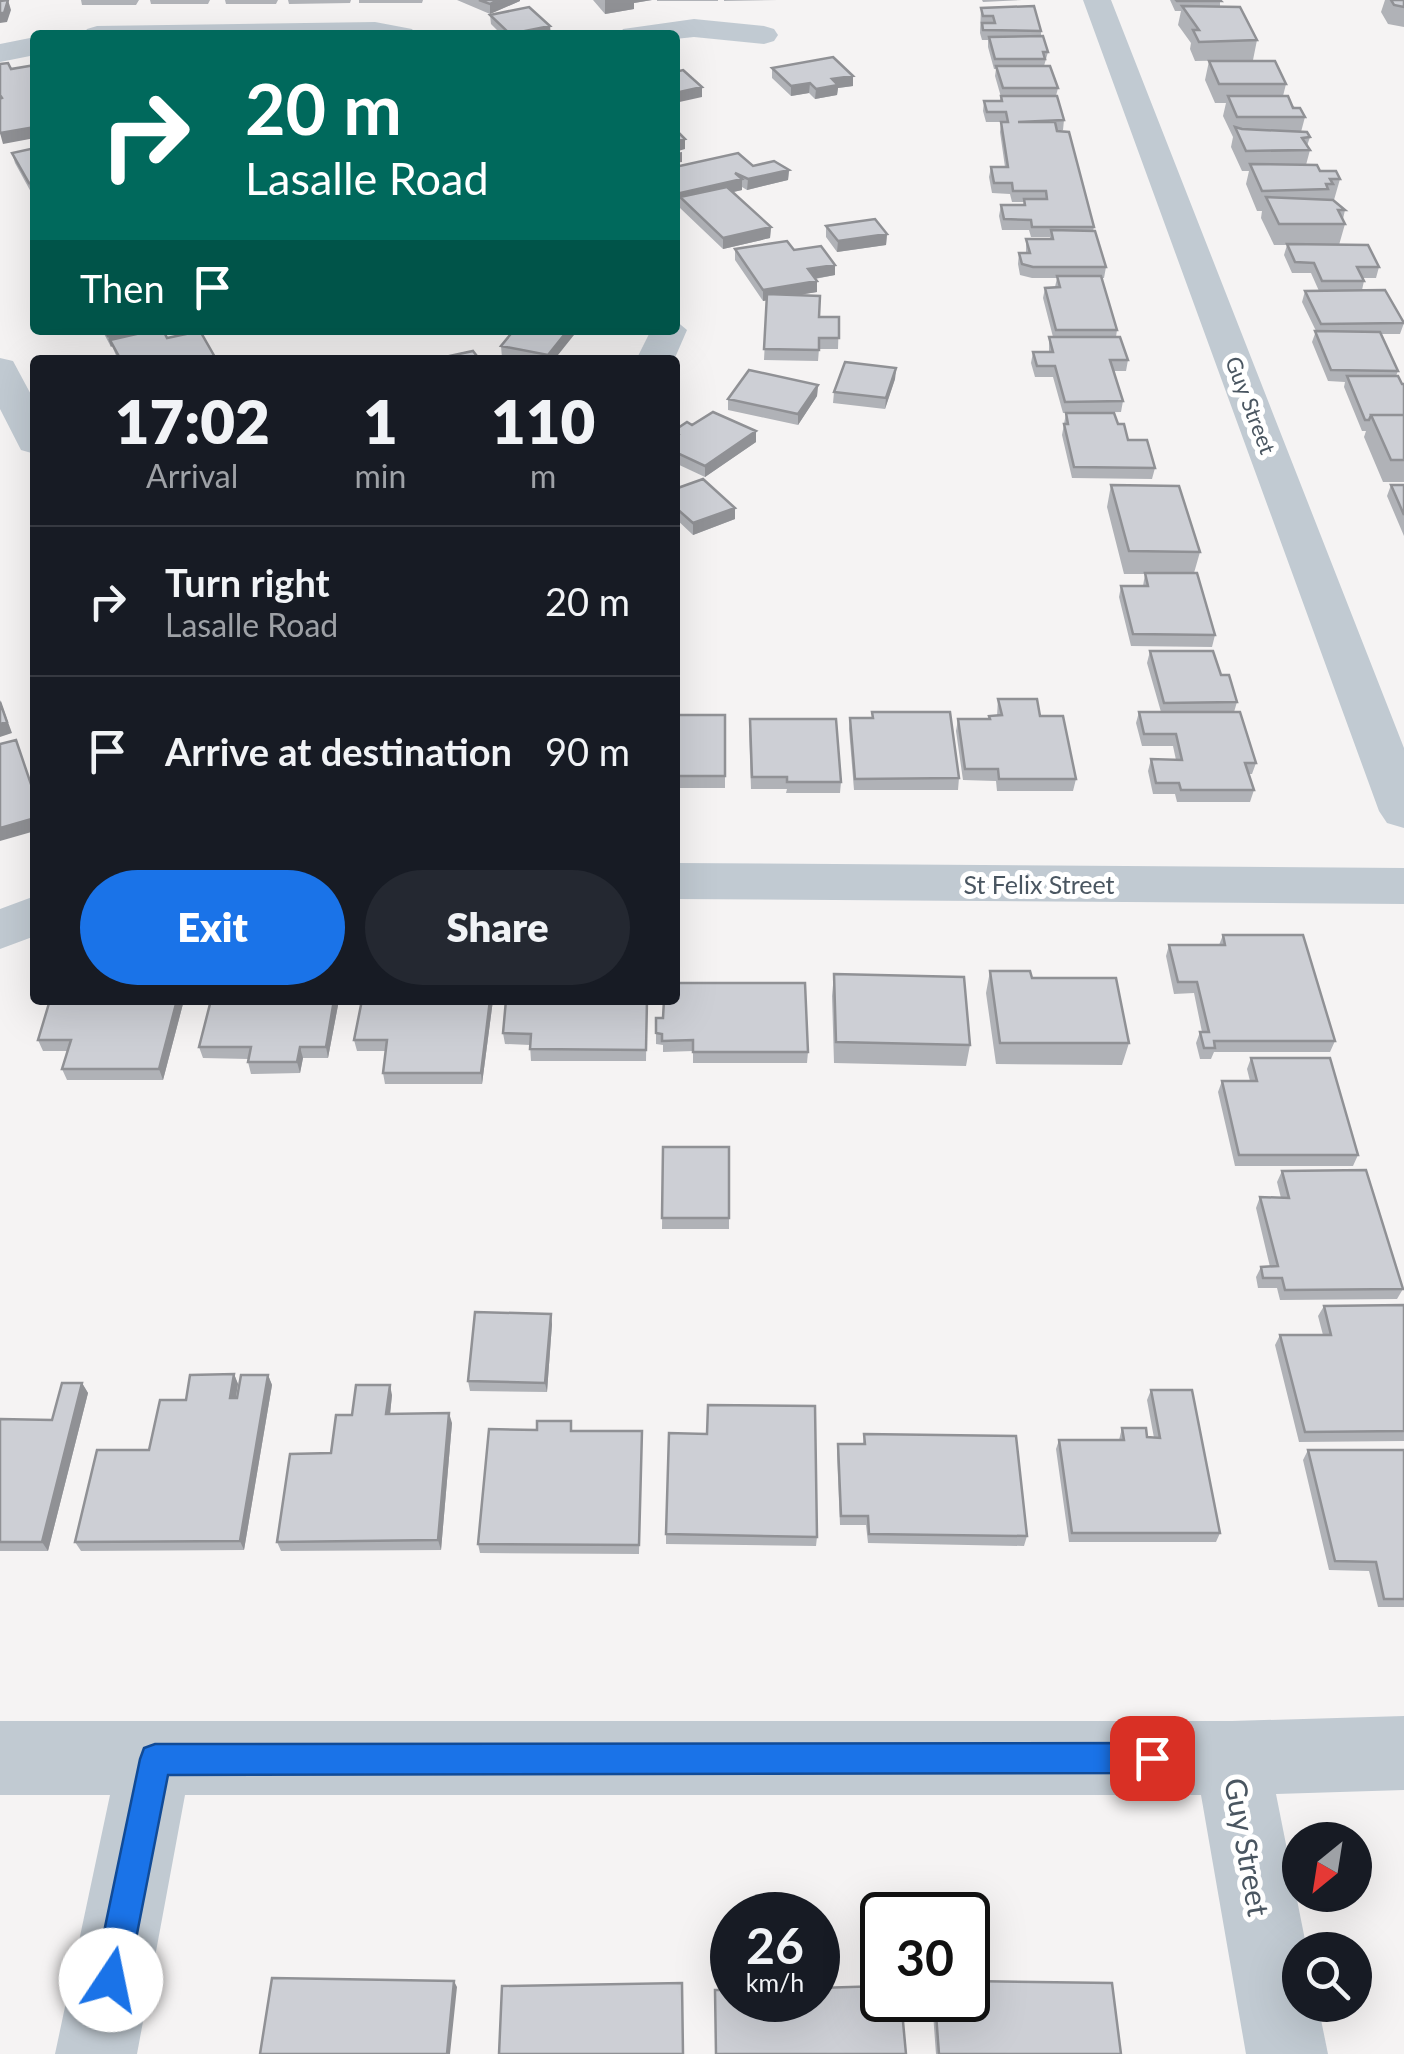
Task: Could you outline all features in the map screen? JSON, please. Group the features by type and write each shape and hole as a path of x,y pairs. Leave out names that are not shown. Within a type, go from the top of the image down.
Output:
{"street":[{"name":"Guy Street","path":"1097,0 1404,810"},
{"path":"677,30 764,35"},
{"path":"0,53 30,47"},
{"path":"0,369 30,432"},
{"name":"St Felix Street","path":"680,881 1404,886"},
{"path":"0,930 30,917"},
{"path":"0,1758 1232,1758 1404,1753"},
{"name":"Guy Street","path":"1232,1758 1287,2054"},
{"path":"96,2054 155,1759"}],"building":[{"path":"8,0 4,13 0,13 0,1"},
{"path":"1391,0 1404,0 1404,7 1394,5"},
{"path":"1034,6 1041,31 983,30 982,23 995,23 993,16 983,16 981,8"},
{"path":"1182,6 1240,7 1257,40 1199,42 1193,30 1199,30"},
{"path":"529,7 550,26 506,30 490,15"},
{"path":"1043,36 1048,52 1043,52 1045,59 995,59 989,37"},
{"path":"833,57 853,76 832,79 838,85 816,89 810,83 791,86 772,68"},
{"path":"1209,61 1275,61 1286,84 1219,84"},
{"path":"8,63 11,69 30,66 30,128 0,133 0,64"},
{"path":"996,66 1050,66 1058,88 1003,88"},
{"path":"683,70 702,87 680,92"},
{"path":"1001,96 1057,96 1064,120 1018,122 1055,122 1057,131 1069,132 1094,227 1032,227 1031,220 1004,219 1001,205 1025,205 1024,199 1047,199 1046,191 1013,191 1012,183 994,183 991,167 1008,167 1001,122 1008,122 1006,112 987,112 984,101 1002,101"},
{"path":"1228,96 1288,96 1293,108 1300,108 1305,117 1237,117"},
{"path":"1235,127 1307,132 1310,137 1302,138 1310,150 1246,151"},
{"path":"30,149 30,183 29,183 12,153"},
{"path":"738,153 753,166 774,161 789,170 748,179 735,173 742,179 680,193 680,166"},
{"path":"1250,164 1317,165 1320,171 1336,171 1340,179 1330,179 1333,184 1326,184 1328,189 1262,191"},
{"path":"727,187 771,227 723,238 680,197"},
{"path":"1266,197 1333,200 1345,210 1338,210 1345,224 1279,224"},
{"path":"875,219 887,234 838,241 826,226"},
{"path":"1051,230 1095,231 1106,267 1022,264 1019,253 1030,253 1026,239 1053,239"},
{"path":"787,241 794,250 821,246 835,265 808,269 817,281 763,290 735,249"},
{"path":"1287,244 1368,245 1379,267 1357,267 1364,281 1322,281 1314,263 1295,262"},
{"path":"1057,276 1101,276 1117,330 1056,330 1045,288 1060,287"},
{"path":"1385,290 1404,323 1321,324 1305,291"},
{"path":"767,294 820,296 819,317 839,317 839,338 819,338 819,350 764,349"},
{"path":"1315,331 1380,332 1398,371 1331,370"},
{"path":"132,335 202,335 214,355 118,355 110,340"},
{"path":"510,335 564,335 548,355 501,346"},
{"path":"1049,337 1120,337 1128,360 1110,360 1123,401 1065,402 1055,366 1037,366 1033,352 1053,352"},
{"path":"845,362 896,368 886,398 834,392"},
{"path":"749,370 818,385 798,414 728,399"},
{"path":"1347,376 1398,376 1404,384 1404,415 1371,415 1365,420"},
{"path":"713,412 756,431 705,466 680,454 680,427 687,422 692,425"},
{"path":"1066,413 1114,413 1118,424 1124,424 1128,440 1147,440 1155,468 1074,467 1064,424 1068,424"},
{"path":"1371,415 1404,415 1404,460 1391,460"},
{"path":"703,479 735,508 693,523 680,511 680,487"},
{"path":"1111,485 1179,486 1200,552 1129,551"},
{"path":"1391,485 1404,485 1404,515"},
{"path":"1145,573 1197,573 1215,635 1133,634 1121,586 1148,586"},
{"path":"1150,651 1213,651 1221,675 1229,675 1237,702 1164,703"},
{"path":"998,699 1037,699 1040,716 1063,716 1076,779 999,779 998,769 965,769 958,719 1002,715"},
{"path":"0,702 7,722 0,724"},
{"path":"872,712 950,712 959,778 855,779 850,718 873,718"},
{"path":"1139,712 1240,712 1256,763 1245,763 1254,790 1181,790 1179,783 1156,783 1151,759 1182,760 1176,734 1144,734"},
{"path":"680,715 725,715 725,776 680,776"},
{"path":"750,719 836,719 841,782 787,782 787,777 752,777"},
{"path":"16,740 30,781 30,819 0,828 0,744"},
{"path":"1223,935 1303,935 1335,1041 1214,1041 1215,1048 1204,1048 1200,1032 1209,1032 1197,982 1178,982 1169,945 1225,945"},
{"path":"990,971 1030,971 1032,978 1116,978 1129,1043 1000,1043"},
{"path":"834,974 964,977 970,1045 836,1042"},
{"path":"680,983 805,983 808,1052 693,1052 693,1040 662,1041 662,1034 656,1033 656,1018 663,1018 664,1005 680,1005"},
{"path":"48,1005 176,1005 159,1069 62,1069 71,1040 38,1040"},
{"path":"210,1005 333,1005 326,1047 300,1047 297,1062 248,1062 251,1047 199,1047"},
{"path":"361,1005 489,1005 481,1073 383,1073 387,1040 354,1040"},
{"path":"506,1005 647,1005 646,1050 530,1049 531,1034 503,1033"},
{"path":"1251,1058 1330,1058 1358,1155 1239,1155 1222,1081 1257,1081"},
{"path":"663,1147 729,1147 729,1218 662,1218"},
{"path":"1366,1170 1403,1289 1285,1290 1282,1278 1263,1278 1261,1267 1278,1266 1260,1197 1289,1198 1282,1171"},
{"path":"1404,1305 1404,1431 1305,1432 1280,1335 1331,1335 1324,1306"},
{"path":"475,1312 551,1314 545,1383 468,1381"},
{"path":"234,1374 230,1398 237,1398 241,1375 268,1375 240,1541 75,1542 97,1450 149,1450 160,1400 186,1400 190,1375"},
{"path":"62,1383 82,1383 42,1542 0,1542 0,1419 52,1420"},
{"path":"356,1385 390,1385 386,1414 449,1413 438,1540 277,1542 290,1454 331,1453 336,1415 352,1415"},
{"path":"1151,1390 1192,1390 1220,1533 1072,1533 1059,1440 1124,1440 1122,1428 1146,1428 1147,1437 1160,1438"},
{"path":"708,1405 815,1406 817,1537 666,1534 669,1433 707,1434"},
{"path":"537,1421 571,1421 571,1431 642,1431 639,1545 478,1544 489,1429 537,1430"},
{"path":"864,1434 1016,1436 1027,1536 869,1534 868,1516 841,1516 838,1444 865,1444"},
{"path":"1308,1450 1404,1450 1404,1599 1384,1599 1376,1562 1335,1561"},
{"path":"272,1978 454,1981 447,2054 260,2054"},
{"path":"990,1981 1112,1983 1121,2054 939,2054 937,2022 990,2022"},
{"path":"682,1983 683,2054 499,2054 502,1986"},
{"path":"840,1987 860,1987 860,2022 903,2022 906,2054 716,2054 716,2022 840,2022"}],"route":[{"path":"111,1980 155,1759 1152,1758"}]}
